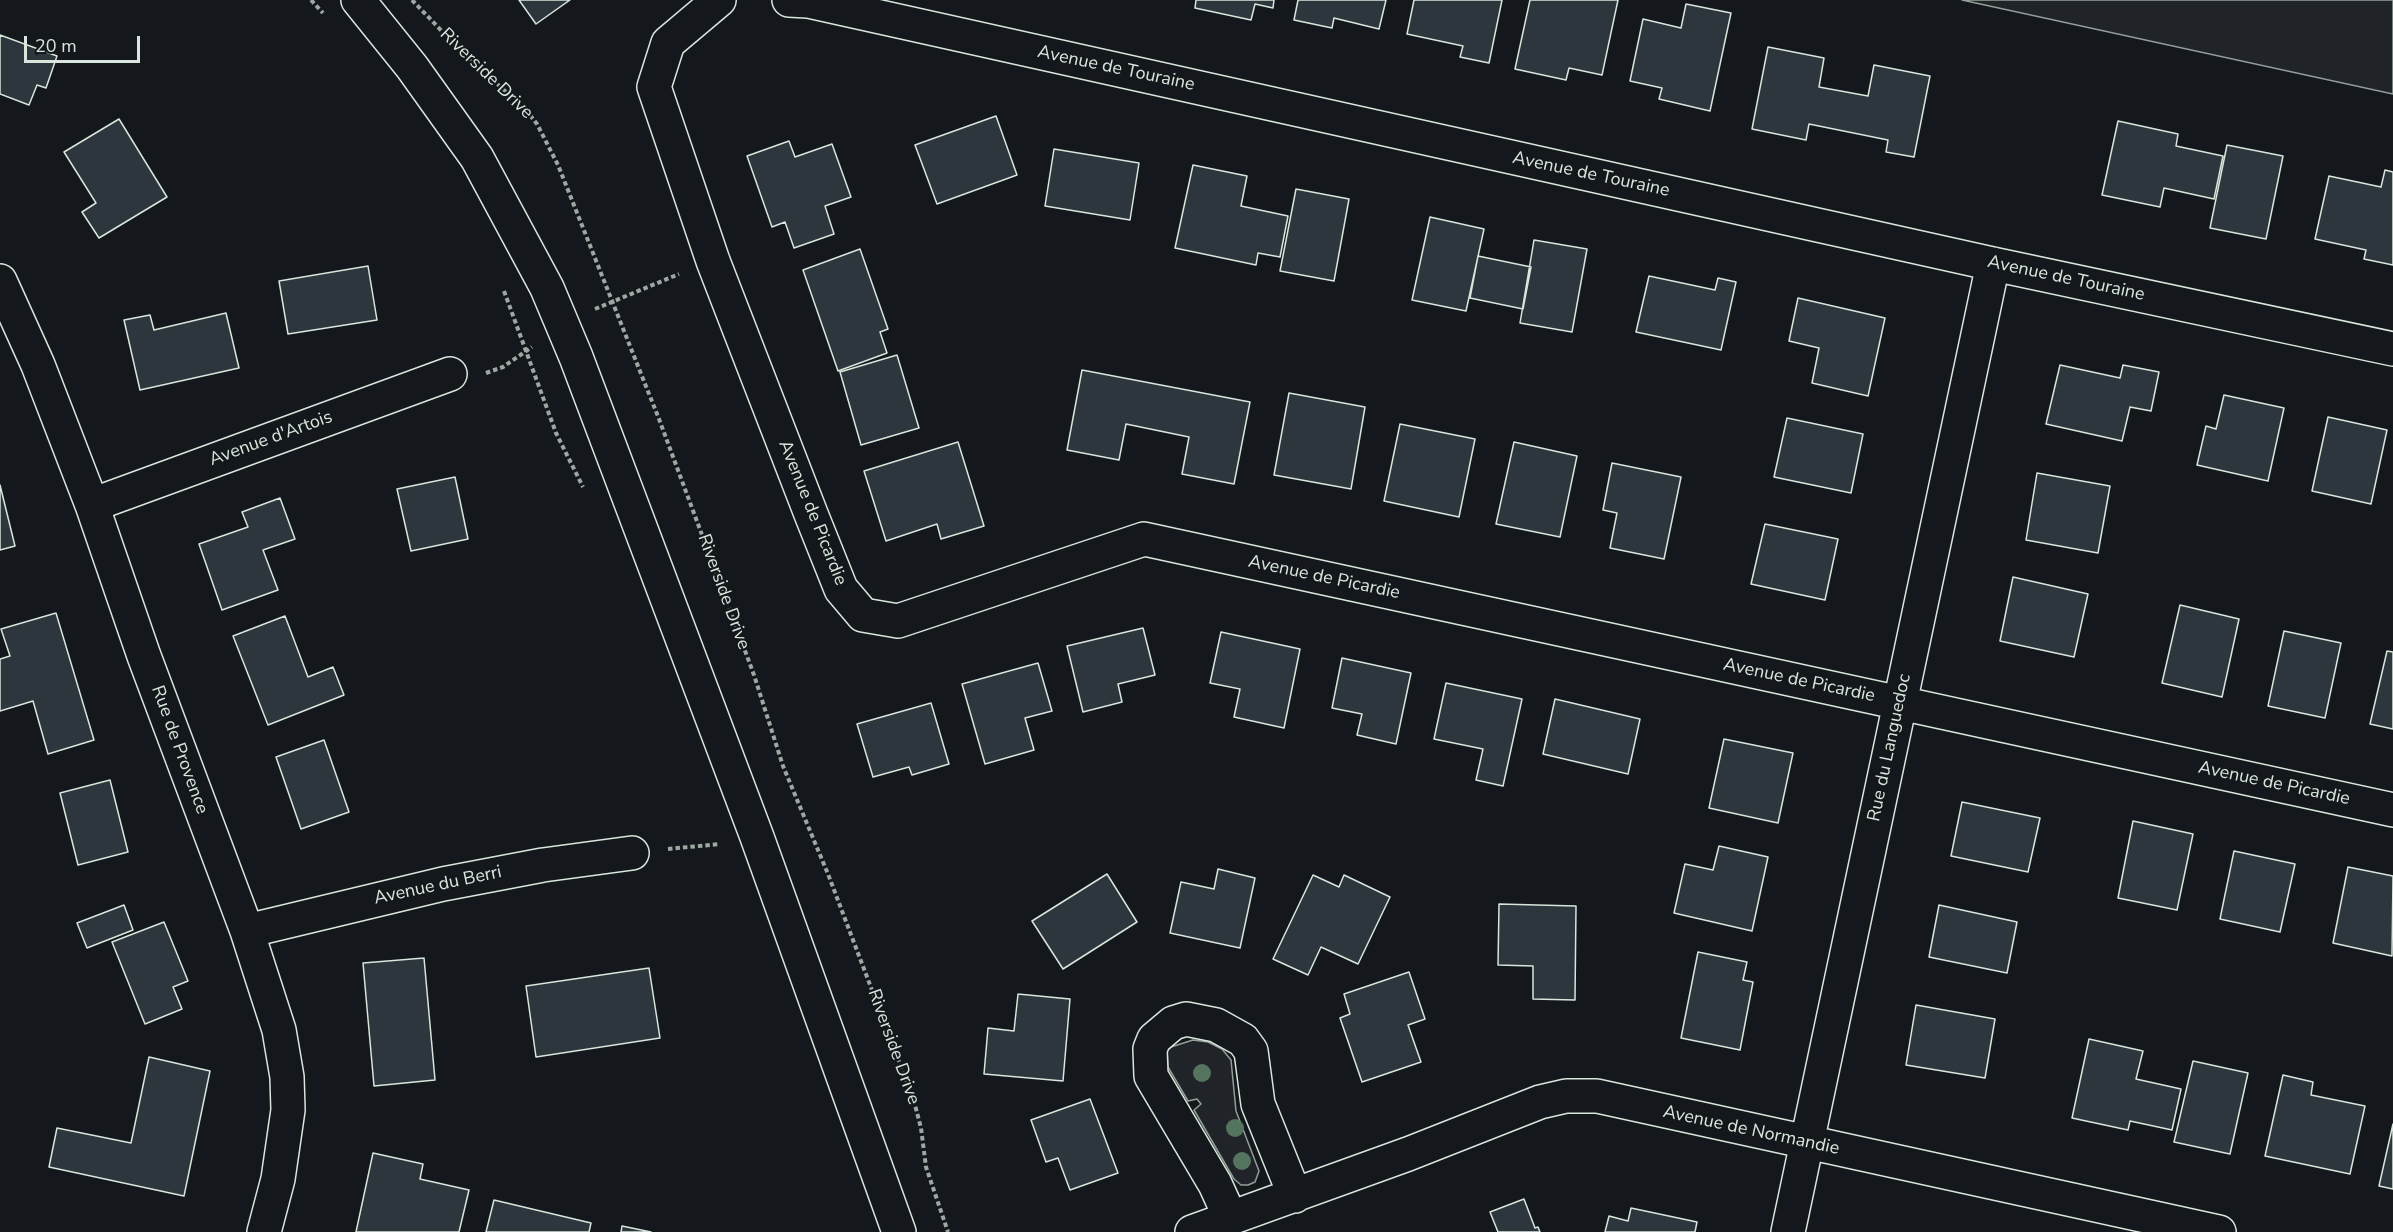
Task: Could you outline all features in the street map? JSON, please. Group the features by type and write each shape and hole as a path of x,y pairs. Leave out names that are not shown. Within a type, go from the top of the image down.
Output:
{"street":[{"path":"358,0 412,67 477,158 547,288 576,357 757,837 899,1232"},
{"name":"Avenue de Picardie","path":"719,0 668,43 654,87 709,250 841,589 863,615 898,621 1144,539 2393,810"},
{"name":"Avenue de Touraine","path":"789,0 808,1 1993,264 2393,349"},
{"name":"Rue du Languedoc","path":"1788,1232 1993,264"},
{"name":"Rue de Provence","path":"0,281 38,365 92,505 144,656 247,931 279,1030 287,1077 286,1136 279,1179 264,1232"},
{"name":"Avenue d'Artois","path":"92,505 463,374"},
{"name":"Avenue du Berri","path":"247,931 443,884 543,865 632,853"},
{"path":"1230,1217 1215,1184 1152,1076 1150,1049 1154,1039 1173,1023 1186,1019 1216,1025 1243,1040 1251,1051 1258,1104 1295,1196"},
{"name":"Avenue de Normandie","path":"1192,1232 1295,1196 1516,1111 1566,1096 1597,1096 2219,1232"}],"path":[{"path":"311,0 329,20"},
{"name":"Riverside Drive","path":"412,0 461,51 526,110 537,124 558,165 614,301 754,675 783,766 828,874 914,1101 921,1128 926,1167 948,1232"},
{"path":"588,313 690,270"},
{"path":"463,374 503,367 524,352 504,289"},
{"path":"632,853 720,844"}],"shaded area":[{"path":"1962,0 2393,0 2393,94"},
{"path":"1193,1040 1208,1042 1222,1049 1231,1060 1236,1111 1259,1171 1255,1182 1248,1185 1241,1185 1234,1179 1194,1110 1201,1104 1197,1099 1188,1101 1168,1067 1167,1051 1171,1047"}],"building":[{"path":"519,0 570,0 536,24"},
{"path":"1196,0 1274,0 1273,8 1255,4 1251,20 1195,8"},
{"path":"1298,0 1386,0 1379,29 1334,18 1332,28 1294,20"},
{"path":"1414,0 1502,0 1489,63 1460,57 1463,46 1407,34"},
{"path":"1530,0 1618,0 1602,75 1569,68 1566,80 1515,69"},
{"path":"1686,4 1731,13 1710,111 1659,99 1662,88 1630,81 1643,19 1681,28"},
{"path":"0,35 57,56 46,88 37,85 29,105 0,94"},
{"path":"1768,47 1824,58 1819,87 1868,96 1874,65 1930,76 1914,157 1886,152 1888,140 1809,124 1806,140 1752,129"},
{"path":"996,116 1017,175 937,204 915,145"},
{"path":"119,119 167,197 99,238 82,212 96,203 64,152"},
{"path":"2118,121 2178,134 2176,146 2223,156 2214,199 2164,188 2160,207 2102,195"},
{"path":"789,141 795,157 832,144 851,197 825,206 834,234 794,248 785,222 772,227 747,156"},
{"path":"2227,145 2283,156 2266,239 2210,228"},
{"path":"1054,149 1139,163 1130,220 1045,206"},
{"path":"1193,165 1247,176 1241,206 1288,216 1280,257 1258,253 1256,265 1175,248"},
{"path":"2385,170 2393,172 2393,265 2364,259 2366,250 2315,239 2329,176 2381,187"},
{"path":"1296,189 1349,199 1334,281 1280,271"},
{"path":"1430,217 1484,229 1466,311 1412,300"},
{"path":"1534,240 1587,249 1572,332 1520,323"},
{"path":"860,249 888,329 880,332 887,353 838,371 803,270"},
{"path":"1478,256 1531,267 1523,309 1470,298"},
{"path":"368,266 377,320 288,334 279,281"},
{"path":"1649,276 1715,290 1718,278 1736,282 1721,350 1636,332"},
{"path":"1798,298 1885,318 1868,396 1812,383 1819,348 1789,341"},
{"path":"226,313 239,368 140,390 124,320 150,315 154,330"},
{"path":"897,355 919,428 861,445 840,372"},
{"path":"2060,365 2120,378 2123,365 2159,372 2151,411 2130,407 2122,441 2046,424"},
{"path":"1082,370 1250,402 1234,484 1182,474 1189,437 1126,424 1119,460 1067,450"},
{"path":"1289,393 1365,407 1351,489 1274,475"},
{"path":"2224,395 2284,408 2268,481 2197,465 2206,426 2216,429"},
{"path":"2328,417 2387,430 2371,504 2312,491"},
{"path":"1787,418 1863,434 1851,493 1774,477"},
{"path":"1400,424 1475,439 1459,517 1384,501"},
{"path":"958,442 984,526 941,539 937,524 886,541 864,471"},
{"path":"1514,442 1577,456 1560,537 1496,524"},
{"path":"1612,463 1681,477 1664,559 1610,548 1617,513 1603,510"},
{"path":"2037,473 2110,486 2098,553 2026,540"},
{"path":"455,477 468,539 411,551 397,489"},
{"path":"0,485 15,546 0,550"},
{"path":"280,498 295,539 263,550 278,590 222,610 199,544 248,527 242,512"},
{"path":"1765,524 1838,539 1825,600 1751,584"},
{"path":"2013,577 2088,594 2074,657 2000,641"},
{"path":"2180,605 2239,619 2222,697 2162,683"},
{"path":"56,613 94,740 48,754 33,701 0,711 0,659 10,656 1,629"},
{"path":"285,616 308,677 333,667 344,695 268,725 233,636"},
{"path":"1143,628 1155,675 1118,684 1122,702 1083,712 1067,646"},
{"path":"2284,631 2341,643 2325,718 2268,706"},
{"path":"1221,632 1300,649 1284,728 1234,717 1240,689 1210,683"},
{"path":"2387,651 2393,652 2393,729 2370,724"},
{"path":"1342,658 1411,673 1396,744 1357,735 1362,714 1332,708"},
{"path":"1038,663 1052,711 1025,718 1034,750 985,764 962,684"},
{"path":"1446,683 1522,699 1503,786 1476,780 1483,749 1434,739"},
{"path":"1555,699 1640,719 1628,774 1543,754"},
{"path":"931,703 949,764 912,775 909,767 873,777 857,724"},
{"path":"1724,739 1793,753 1778,823 1709,808"},
{"path":"324,740 349,812 301,829 276,757"},
{"path":"110,780 128,852 78,865 60,793"},
{"path":"1962,802 2040,818 2028,872 1951,856"},
{"path":"2133,821 2193,834 2177,910 2118,898"},
{"path":"1719,846 1768,857 1752,931 1674,913 1685,864 1713,870"},
{"path":"2234,851 2295,864 2280,932 2220,919"},
{"path":"2348,867 2393,876 2392,956 2333,943"},
{"path":"1218,869 1255,878 1240,948 1170,933 1181,882 1214,889"},
{"path":"1107,874 1137,922 1063,969 1032,921"},
{"path":"1313,875 1339,887 1344,875 1390,897 1358,964 1321,947 1308,975 1273,959"},
{"path":"1499,904 1576,906 1575,1000 1533,999 1533,966 1498,965"},
{"path":"124,905 133,930 87,948 77,923"},
{"path":"1939,905 2017,922 2007,973 1929,957"},
{"path":"164,922 188,981 173,987 182,1009 145,1024 112,942"},
{"path":"1698,952 1747,962 1743,980 1753,982 1740,1050 1681,1038"},
{"path":"424,958 435,1080 374,1086 363,963"},
{"path":"649,968 660,1038 536,1057 526,986"},
{"path":"1409,972 1425,1019 1408,1025 1421,1062 1362,1082 1340,1018 1350,1014 1344,994"},
{"path":"1018,994 1070,999 1063,1081 984,1074 988,1028 1014,1031"},
{"path":"1916,1005 1995,1019 1985,1078 1906,1065"},
{"path":"2089,1039 2143,1051 2136,1079 2181,1089 2172,1130 2130,1121 2128,1130 2072,1118"},
{"path":"149,1057 210,1071 184,1196 49,1167 57,1128 131,1143"},
{"path":"2193,1061 2248,1073 2230,1154 2174,1142"},
{"path":"2283,1075 2313,1082 2311,1095 2365,1106 2350,1174 2265,1156"},
{"path":"1090,1099 1118,1173 1070,1190 1058,1158 1046,1162 1031,1120"},
{"path":"2393,1124 2393,1189 2379,1186"},
{"path":"373,1153 423,1164 420,1179 469,1190 459,1232 356,1232"},
{"path":"1524,1199 1535,1228 1538,1227 1540,1232 1498,1232 1490,1212"},
{"path":"494,1200 591,1223 589,1232 486,1232"},
{"path":"1631,1208 1697,1222 1695,1232 1605,1232 1609,1216 1628,1221"},
{"path":"622,1226 651,1232 621,1232"}]}
